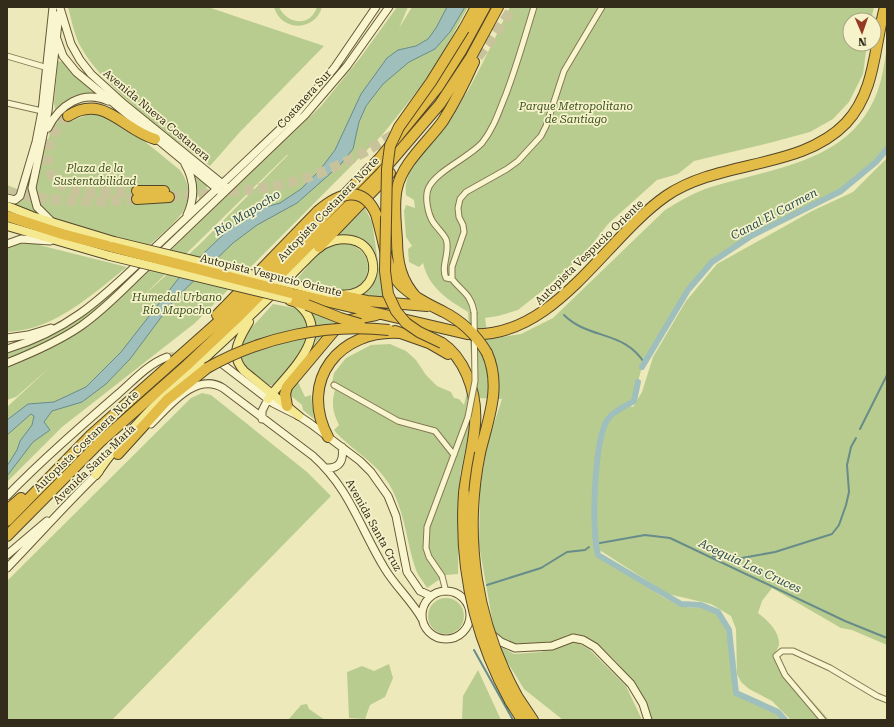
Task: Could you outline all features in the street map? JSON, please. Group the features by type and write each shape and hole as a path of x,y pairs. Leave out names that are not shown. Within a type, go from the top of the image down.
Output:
{"highway":[{"path":"476,7 434,79 398,127 390,146 387,169 385,271 388,294 396,311 406,323 419,332 442,343 458,358 474,394 476,412 464,493 464,552 471,600 485,647 513,698 533,720"},
{"name":"Autopista Costanera Norte","path":"7,521 92,435 248,294 375,164 442,82 485,7"},
{"name":"Autopista Costanera Norte","path":"7,536 87,454 240,315 380,174 440,104 471,57 498,7"},
{"name":"Autopista Vespucio Oriente","path":"7,216 112,248 291,295 345,305 472,334 505,331 521,325 549,308 647,212 672,192 697,180 792,153 826,139 846,123 863,98 872,75 885,7"},
{"path":"417,298 403,279 398,261 395,205 398,184 409,164 442,121 458,95 492,18"},
{"path":"319,247 377,188 414,146 445,108 467,77"},
{"path":"68,116 81,110 99,109 116,116 138,132 155,138"},
{"path":"137,195 169,194"},
{"path":"178,358 221,311 318,211 336,198 350,194 359,196 368,201 376,214 389,269 397,282 417,298 455,318 469,329 487,353 494,372 494,395 480,453 474,488 472,515 473,546 476,578 483,613 491,639 522,720"},
{"path":"291,295 307,305 346,321 395,331 440,349 453,359 466,374"},
{"path":"338,295 380,302 418,304 442,311"},
{"path":"287,406 284,394 287,387 334,331 350,320 364,316 394,317"},
{"path":"118,454 167,400 208,368 251,347 294,336 346,328 395,331"},
{"path":"328,437 320,420 318,397 321,382 331,361 347,345 360,338 382,332 395,331"},
{"path":"7,510 45,481"}],"main road":[{"name":"Avenida Nueva Costanera","path":"58,7 71,44 80,60 91,74 222,189"},
{"path":"10,199 19,198 22,192 42,110 52,25 58,7"},
{"path":"55,223 41,211 33,194 33,177 44,136 57,42 58,7"},
{"name":"Costanera Sur","path":"222,189 278,143 320,99 361,47 389,7"},
{"name":"Costanera Sur","path":"222,189 310,98 344,55 374,8"},
{"path":"52,25 57,42"},
{"name":"Avenida Nueva Costanera","path":"57,42 71,67 112,104 222,189"},
{"path":"44,136 57,113 72,102 94,98 104,99 112,104"},
{"path":"182,159 191,176 193,188 192,204 183,221"},
{"path":"7,349 38,338 70,322 97,302 183,221 222,189"},
{"path":"7,363 50,345 86,323 123,291 222,189"},
{"path":"7,206 55,223 112,248"},
{"path":"7,226 63,243"},
{"path":"7,244 21,239 112,248"},
{"path":"96,475 110,454 154,406 253,314 319,247 334,240 352,240 364,245 371,256 373,270 368,283 361,290 338,295 291,295"},
{"path":"262,419 262,410 270,397 306,353 311,338 311,328 308,317 291,295"},
{"path":"253,314 236,344 236,356 242,369 270,397 287,406 299,416"},
{"path":"7,338 33,334 70,322"},
{"path":"7,496 96,413 149,368 167,357"},
{"name":"Avenida Santa Cruz","path":"221,363 299,416 366,466 383,488 396,516 407,572 420,591 431,596"},
{"name":"Avenida Santa Cruz","path":"202,384 220,386 313,456 326,468 348,497 390,577 422,619"},
{"name":"Avenida Santa María","path":"7,568 64,506 118,454 186,391 202,384"},
{"path":"326,468 334,467 340,463 343,458 342,447"},
{"path":"7,555 64,506"},
{"path":"469,610 470,617 466,629 456,637 450,639 440,639 433,636 428,632 422,619 422,609 431,596 446,592 458,595 463,599 469,610 501,642 515,648 552,646 568,639 577,638 595,647 631,684 643,704 648,720"}],"street":[{"path":"446,592 442,576 429,557 426,548 426,536 430,518 468,417 475,381 474,312 472,302 467,294 452,279 446,278 444,272 447,250 446,240 433,222 429,212 427,198 428,188 436,177 474,151 493,127 520,58 534,7"},
{"path":"452,279 452,266 464,232 463,224 459,217 458,208 460,199 466,192 507,169 523,156 541,136 564,71 602,7"},
{"path":"7,56 48,68"},
{"path":"7,103 42,110"},
{"path":"334,384 398,421 435,431 454,455"},
{"path":"823,720 785,675 776,656 782,651 793,651 830,668 877,696 887,700"}],"green space":[{"path":"68,7 208,7 324,46 239,133 210,166 136,108 100,73 86,56 77,39"},
{"path":"274,7 279,7 287,17 293,20 304,21 314,14 317,7 322,7 313,21 306,25 298,26 290,25 283,21"},
{"name":"Humedal Urbano Río Mapocho","path":"397,7 408,7 399,28 412,7 468,7 426,80 383,134 195,323 62,427 7,482 7,407 49,368 16,397 7,400 7,367 65,340 93,320 173,248 321,106 360,58","holes":["288,155 201,243 140,299"]},
{"name":"Parque Metropolitano de Santiago","path":"510,7 874,7 873,12 842,12 842,52 866,52 863,74 849,102 833,119 810,132 694,161 678,174 657,180 608,224 586,252 542,291 518,310 485,318 488,339 521,334 553,318 665,210 705,189 781,168 825,151 844,138 861,121 874,100 881,81 887,47 887,146 875,161 840,190 751,234 711,261 687,289 643,363 633,400 624,405 633,407 642,392 653,357 686,301 717,264 812,211 853,192 887,158 887,645 852,630 841,628 772,588 762,601 758,613 769,623 779,640 779,645 773,657 829,720 791,720 772,701 749,689 741,682 737,674 736,629 731,616 711,604 668,594 601,551 596,554 602,560 627,573 672,602 683,606 706,609 715,612 724,626 728,638 734,694 777,714 783,720 651,720 644,700 632,680 612,657 589,639 578,635 568,635 558,640 545,643 527,645 508,644 494,630 479,545 480,490 487,445 502,399 476,398 460,475 458,574 446,575 427,588 416,570 399,505 389,484 377,469 334,430 339,425 333,408 335,390 331,388 334,373 346,358 371,345 390,344 406,351 416,360 426,375 437,386 451,392 454,398 459,399 464,405 472,371 468,312 446,297 434,286 423,263 419,267 409,262 408,249 412,246 406,237 404,211 406,205 415,208 414,200 406,195 406,186 411,170 459,105 486,57"},
{"path":"58,61 63,62 77,78 94,91 93,93 74,96 55,109 54,102"},
{"name":"Plaza de la Sustentabilidad","path":"64,112 72,121 86,115 95,114 115,121 139,137 180,170 187,182 189,193 187,203 183,212 176,220 150,245 76,227 55,220 45,212 39,204 36,195 36,180 40,162 51,131"},
{"path":"192,173 208,186 195,199 195,181"},
{"path":"30,180 31,200 43,216 9,203 20,202 22,200"},
{"path":"7,185 17,189 14,195 7,193"},
{"path":"365,208 372,222 379,269 386,300 355,296 370,285 368,245 355,237 339,235"},
{"path":"31,242 127,267 86,299 57,318 24,330 7,332 7,249 19,244"},
{"path":"338,243 350,245 360,250 365,257 368,265 364,282 357,288 342,292 296,280 320,253"},
{"path":"129,278 103,305 74,327 41,345 7,359 7,353 58,332 87,314"},
{"path":"273,304 295,308 302,313 308,323 306,346 275,385 271,385 261,382 248,372 242,364 238,352 245,335"},
{"path":"307,309 335,322 315,343 316,336"},
{"path":"298,382 305,397 311,395 314,419 303,410 302,405 290,395 293,385"},
{"path":"202,393 211,395 307,472 331,496 112,720 7,720 7,581 191,398"},
{"path":"450,598 459,603 463,609 463,623 459,629 450,634 442,634 433,629 429,623 428,612 433,603 439,599"},
{"path":"573,640 590,650 626,686 642,720 563,720 524,689 496,644 514,654 541,652"},
{"path":"389,664 393,678 385,697 370,705 365,719 349,718 347,672 362,666 374,671"},
{"path":"478,670 501,720 462,720 463,696"},
{"path":"307,704 309,709 325,720 288,720 301,705"}],"water":[{"path":"447,7 465,7 450,32 435,49 409,62 383,84 366,106 359,122 353,149 340,165 297,203 257,225 233,243 174,300 130,359 106,384 82,402 52,411 44,422 50,430 33,442 7,476 7,466 17,450 20,441 32,425 34,416 31,414 7,435 7,420 28,404 54,402 86,387 121,352 182,274 228,230 249,212 280,203 301,189 319,171 335,150 361,94 387,58 398,50 416,46 428,39 436,28"}],"waterway":[{"name":"Canal El Carmen","path":"642,367 688,290 712,262 751,236 841,191 876,162 887,149"},
{"path":"564,315 574,323 584,328 617,340 627,346 637,353 645,364"},
{"path":"860,429 887,375"},
{"name":"Canal El Carmen","path":"638,382 634,401 610,416 603,430 597,464 594,507 598,555 681,604 701,605 718,612 729,630 736,693 778,712 785,720"},
{"path":"713,556 742,558 775,552 832,534 839,525 846,505 849,492 847,465 851,447 856,438"},
{"name":"Acequia Las Cruces","path":"600,543 645,535 670,538 845,621 887,638"},
{"path":"487,585 541,568 567,552 585,550 589,547"},
{"path":"474,650 513,720"}],"tunnel":[{"path":"469,69 494,36 513,7"},
{"path":"413,121 442,96"},
{"path":"68,116 61,124 50,142 48,153 49,169 55,180 66,187 79,191 94,193 137,191"},
{"path":"169,197 256,189 299,180 345,162 400,130"},
{"path":"7,192 39,198 72,201 137,199"},
{"path":"167,357 188,354 201,356 221,363"}],"water label":[{"name":"Río Mapocho","path":"247,213"}]}
